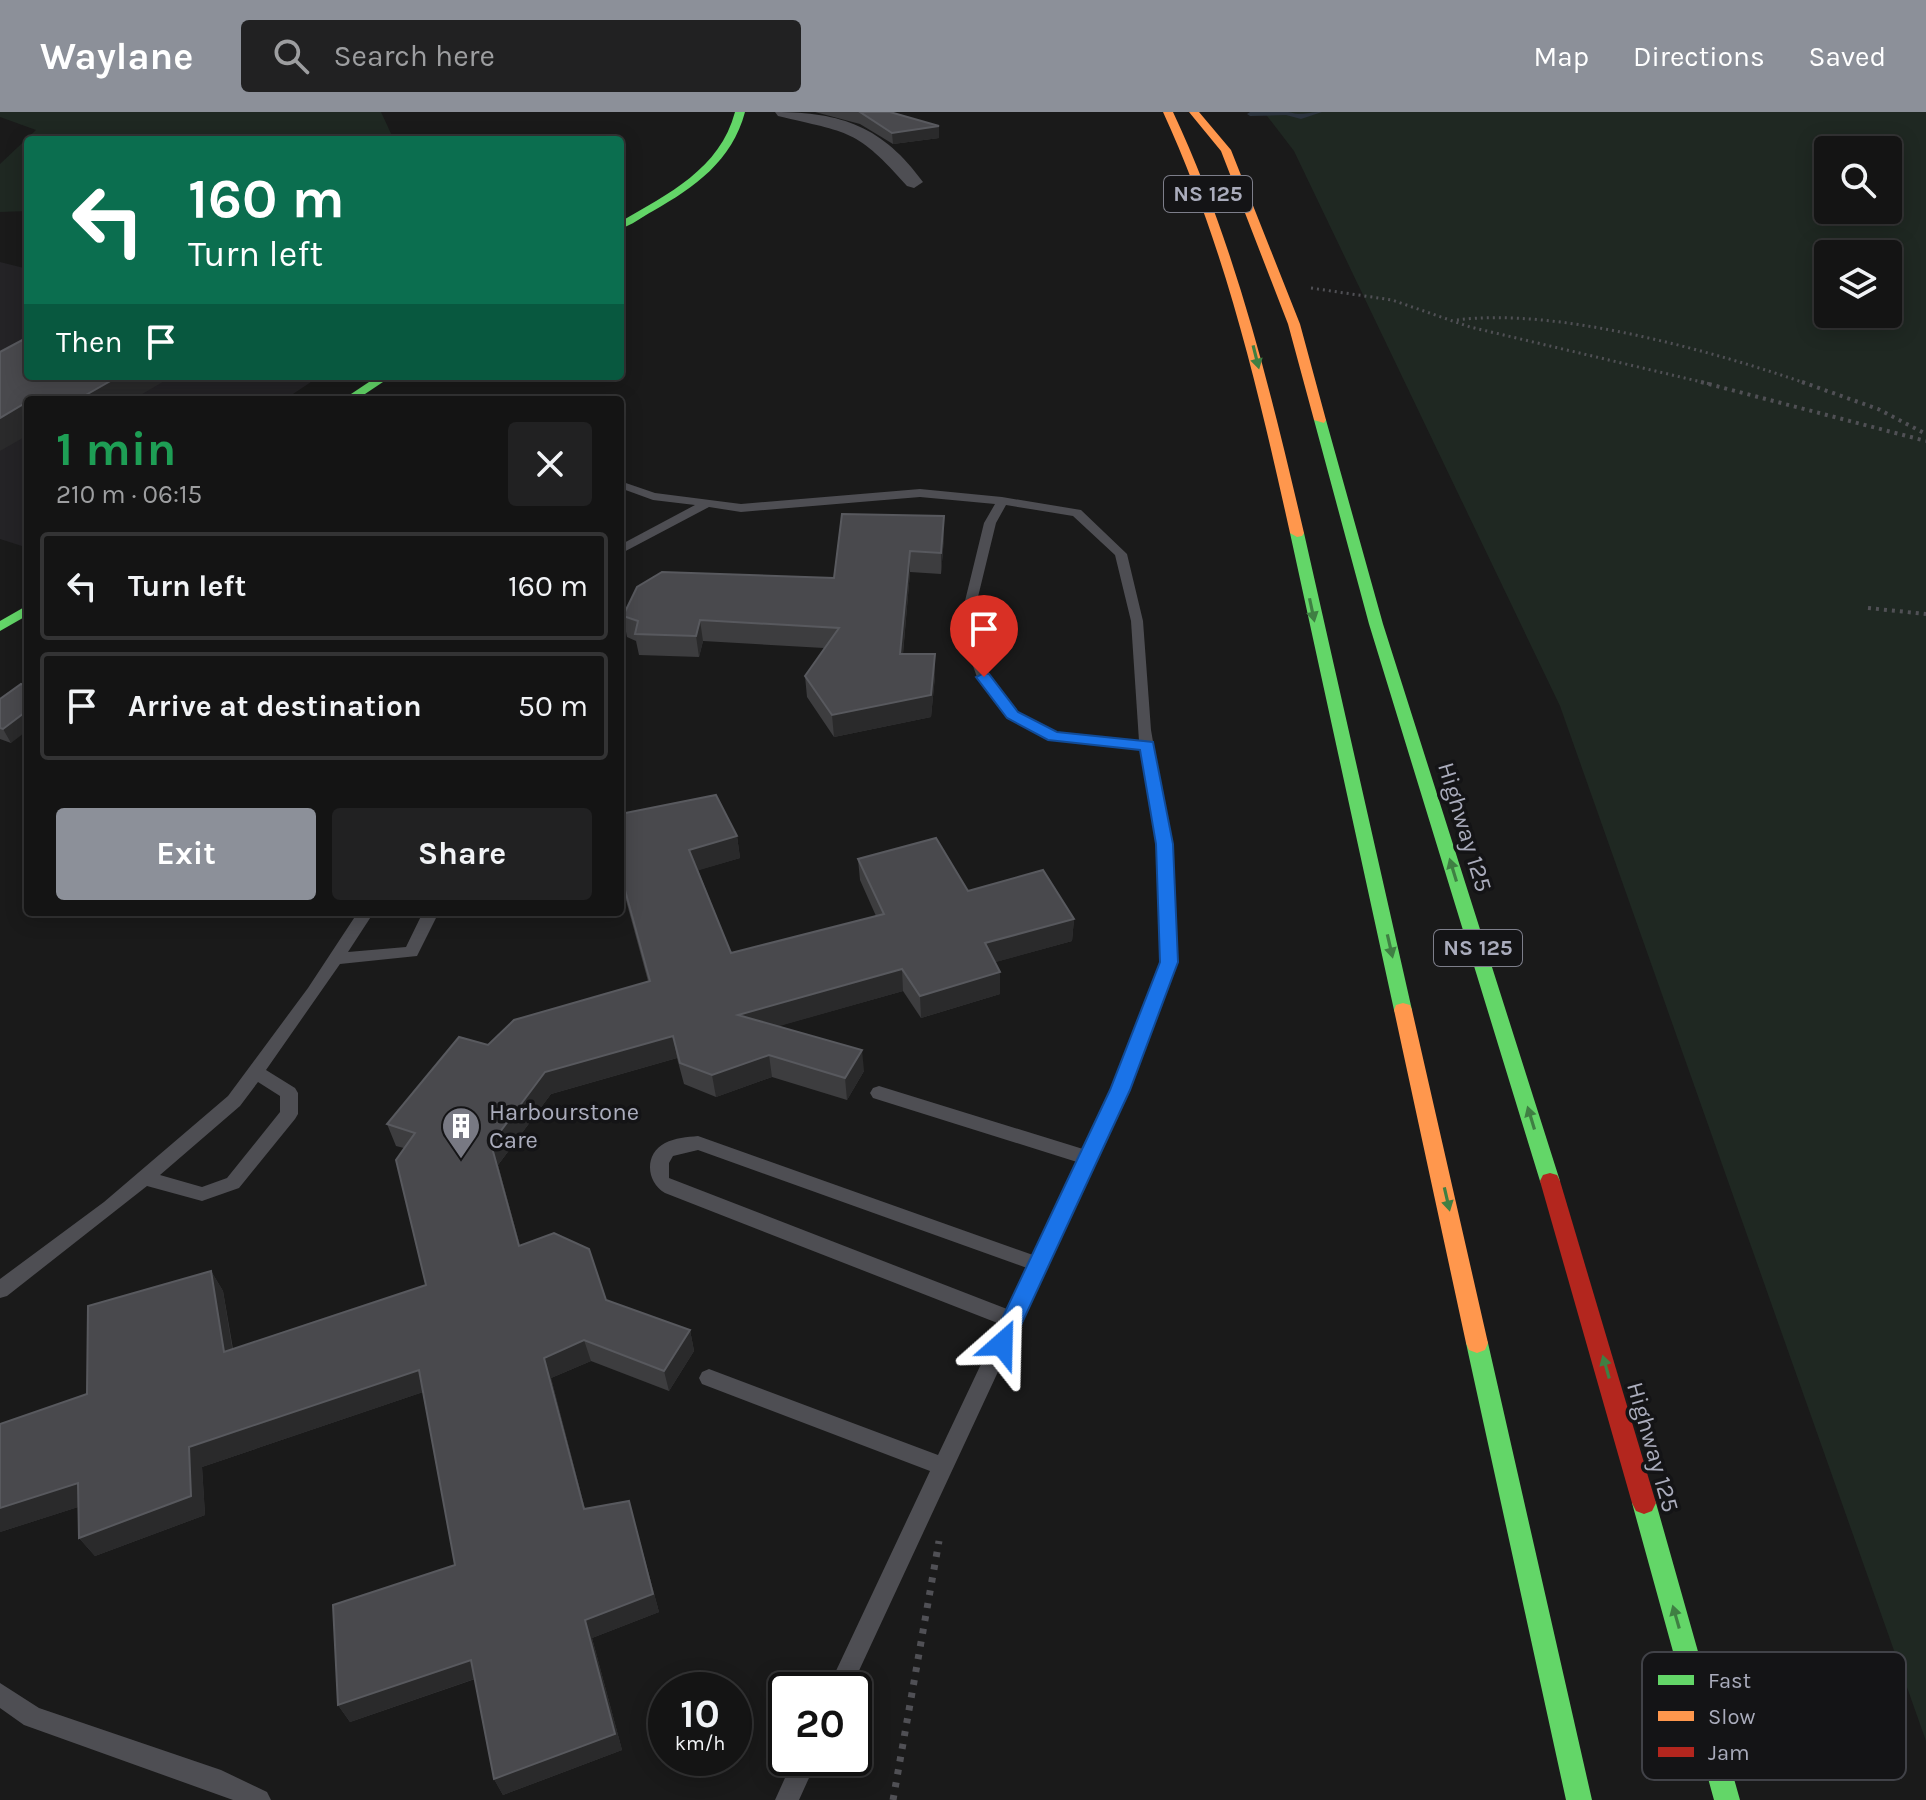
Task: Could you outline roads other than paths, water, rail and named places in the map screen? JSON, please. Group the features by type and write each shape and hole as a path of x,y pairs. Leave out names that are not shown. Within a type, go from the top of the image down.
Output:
{"main road":[{"path":"624,223 712,165 734,141 742,121 740,112"},
{"name":"Highway 125","path":"1194,112 1226,150 1280,286 1376,624 1582,1283 1685,1652"},
{"name":"NS 125","path":"1161,117 1192,156 1225,242 1264,387 1579,1800"},
{"path":"354,396 380,380"},
{"path":"0,627 24,612"},
{"name":"Highway 125","path":"1721,1780 1727,1800"}],"street":[{"path":"784,112 839,124 864,134 879,144 914,182"}],"lane":[{"path":"624,485 653,496 741,508 920,493 1002,501 1077,513 1121,554 1137,621 1147,746 1164,844 1169,962 1120,1090 847,1672"},
{"path":"1002,501 990,523 970,605 975,652 984,677 1013,715 1053,736 1147,746"},
{"path":"624,548 708,503"},
{"path":"0,1290 144,1178 234,1101 363,916"},
{"path":"336,959 411,952 429,916"},
{"path":"144,1178 202,1194 233,1183 289,1114 289,1093 256,1072"},
{"path":"879,1093 1088,1158"},
{"path":"1013,1320 671,1188 661,1182 658,1169 661,1157 674,1145 698,1143 1040,1265"},
{"path":"709,1378 944,1467"},
{"path":"0,1694 32,1717 221,1782 259,1800"},
{"path":"787,1800 798,1776"}],"waterway":[{"path":"1250,114 1286,113 1301,117 1319,112"}],"place":[{"name":"Harbourstone Care","path":"461,1160"}]}
